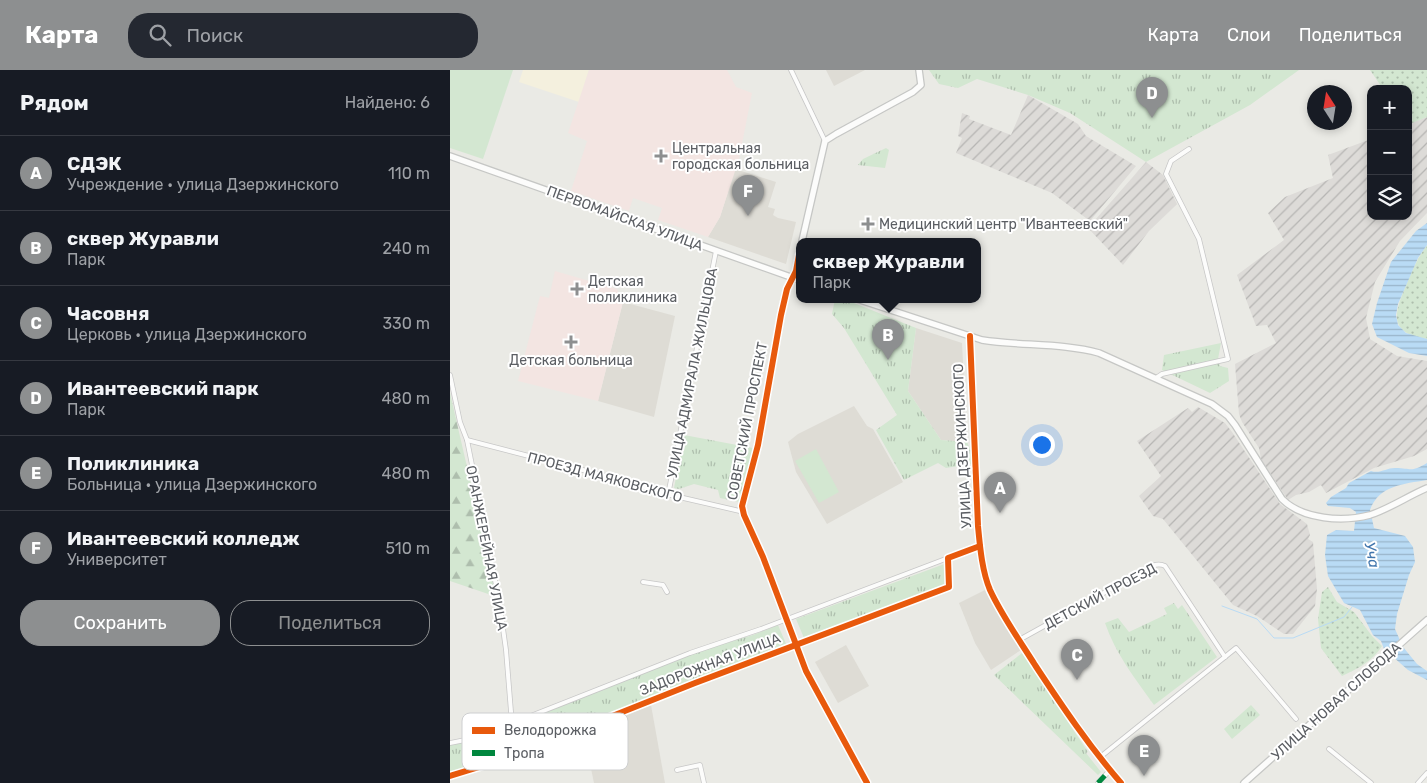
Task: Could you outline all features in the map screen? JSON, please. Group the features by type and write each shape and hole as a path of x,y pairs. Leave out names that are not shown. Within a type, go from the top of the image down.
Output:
{"street":[{"path":"791,70 825,141 803,238"},
{"path":"825,141 913,92 921,85 919,70"},
{"path":"1156,378 1162,374 1228,359 1199,239 1166,174 1171,160 1189,149"},
{"name":"ПЕРВОМАЙСКАЯ УЛИЦА","path":"450,156 796,279"},
{"name":"УЛИЦА АДМИРАЛА ЖИЛЬЦОВА","path":"668,495 716,251"},
{"name":"СОВЕТСКИЙ ПРОСПЕКТ","path":"796,266 787,289 779,322 758,445 742,506 806,671 868,783"},
{"path":"869,303 970,336 1001,343 1095,352 1212,404 1228,416 1282,499 1289,506 1315,516 1349,518 1372,514 1427,488"},
{"name":"УЛИЦА ДЗЕРЖИНСКОГО","path":"970,336 980,546 990,588 1019,640 1099,758 1120,783"},
{"name":"ОРАНЖЕРЕЙНАЯ УЛИЦА","path":"450,376 460,422 467,440 499,600 506,650 511,713"},
{"name":"ПРОЕЗД МАЯКОВСКОГО","path":"467,440 629,482 668,495 744,512"},
{"name":"ЗАДОРОЖНАЯ УЛИЦА","path":"540,713 690,653 761,629 980,546"},
{"name":"ЗАДОРОЖНАЯ УЛИЦА","path":"622,713 949,587 948,558"},
{"name":"ДЕТСКИЙ ПРОЕЗД","path":"1019,640 1136,575 1161,564 1165,566 1225,657"},
{"path":"643,582 663,586 667,592"},
{"name":"УЛИЦА НОВАЯ СЛОБОДА","path":"1244,783 1427,620"},
{"path":"1099,758 1236,648 1296,720"},
{"path":"1329,748 1371,783"},
{"path":"676,770 700,765 704,783"},
{"name":"ЗАДОРОЖНАЯ УЛИЦА","path":"450,776 470,770"},
{"path":"1098,783 1110,770"},
{"path":"1418,783 1427,772"}],"shaded area":[{"path":"523,70 589,70 579,102 519,82"},
{"name":"Центральная городская больница","path":"589,70 727,70 736,87 752,93 739,159 720,217 708,237 658,220 662,208 633,198 629,211 571,191 587,141 568,133"},
{"path":"826,70 865,70 834,86"},
{"path":"1028,95 1078,124 1086,136 1136,166 1090,221 1052,193 956,153 962,138 958,136 962,113 970,116 969,119 1011,135"},
{"path":"1427,117 1427,213 1400,241 1375,282 1366,318 1370,339 1397,356 1427,361 1427,449 1414,456 1374,468 1326,493 1321,485 1288,500 1261,459 1259,448 1239,414 1235,364 1276,343 1267,325 1256,326 1237,275 1284,240 1268,213 1285,197 1333,178 1328,155 1367,140 1367,220 1412,220 1412,123"},
{"path":"1146,162 1163,175 1177,204 1149,231 1123,265 1088,228"},
{"path":"735,169 776,182 768,207 775,209 773,215 778,218 796,222 786,264 708,237 720,217"},
{"name":"Детская больница","path":"555,271 617,289 623,302 598,401 518,381 540,296 549,298"},
{"path":"623,302 675,316 654,417 598,401"},
{"path":"916,328 962,343 967,442 941,440 908,391"},
{"path":"854,406 867,426 873,429 903,482 827,524 796,472 788,442 798,434"},
{"path":"1198,407 1225,423 1280,504 1307,524 1310,535 1308,539 1313,542 1317,589 1315,606 1293,634 1284,634 1257,616 1233,605 1163,519 1153,516 1139,496 1161,476 1137,441 1188,408 1192,412"},
{"path":"985,590 1021,650 991,670 975,643 959,603"},
{"path":"846,645 869,686 838,703 815,662"},
{"path":"651,705 665,783 594,783 591,770 628,770 628,713"}],"green space":[{"path":"450,70 513,70 483,159 450,148"},
{"path":"929,70 1299,70 1250,105 1146,162 1070,113 1028,95 977,79 958,88 939,84"},
{"path":"1370,70 1427,70 1427,117 1412,123 1412,85 1380,85"},
{"path":"1166,108 1169,119 1149,126 1145,116"},
{"path":"886,148 889,150 885,168 858,165 863,159"},
{"path":"1427,245 1427,339 1405,332 1399,326 1397,312 1416,263"},
{"path":"834,303 854,303 916,328 908,391 941,440 967,442 972,453 971,464 946,468 938,463 904,480 876,430 897,415 844,328 832,314"},
{"path":"1221,343 1218,359 1220,366 1228,368 1229,381 1210,393 1162,370 1164,355"},
{"path":"450,393 497,597 450,581"},
{"path":"684,435 753,448 740,502 720,498 718,490 694,484 679,489 674,488"},
{"path":"816,449 839,492 819,503 795,461"},
{"path":"947,563 946,584 804,638 796,619"},
{"path":"1328,587 1337,602 1354,612 1382,646 1369,660 1342,676 1321,648 1318,619 1322,592"},
{"path":"1174,603 1178,609 1182,605 1217,657 1154,705 1120,656 1105,623 1118,618 1129,632 1167,614 1164,608"},
{"path":"778,625 787,646 755,661 621,713 538,713 690,653 753,635"},
{"path":"1022,653 1088,752 1086,753 1101,772 1098,775 994,675"},
{"path":"1251,705 1260,715 1232,739 1224,729"},
{"path":"462,741 462,770 468,770 450,776 450,743"}],"water":[{"path":"1427,223 1427,245 1418,258 1398,304 1396,315 1398,325 1406,333 1427,339 1427,356 1409,353 1377,337 1372,324 1391,262 1416,231"},
{"name":"Уча","path":"1427,463 1427,480 1393,487 1379,495 1370,510 1374,528 1405,536 1413,547 1415,562 1397,614 1395,629 1403,647 1417,664 1427,671 1427,680 1408,670 1384,649 1381,641 1373,635 1360,610 1344,603 1328,576 1325,555 1327,535 1336,530 1354,531 1356,512 1350,508 1328,506 1326,503 1331,497 1346,488 1349,483 1371,471 1377,472 1395,468 1414,469"}],"waterway":[{"path":"1222,606 1257,619 1274,638 1293,638 1344,617 1352,607"}],"marked path":[{"path":"1098,783 1110,770"}],"cycle path":[{"path":"796,271 787,289 781,315 758,445 742,506 806,671 867,783"},
{"path":"970,336 978,526 987,583 1006,619 1045,680 1087,740 1121,783"},
{"path":"620,713 949,587 948,558 980,546"},
{"path":"450,776 470,770"}],"place":[{"name":"Ивантеевский парк","path":"1152,118"},
{"name":"Центральная городская больница","path":"661,156"},
{"name":"Ивантеевский колледж","path":"748,216"},
{"name":"Медицинский центр \"Ивантеевский\"","path":"868,224"},
{"name":"Детская поликлиника","path":"577,289"},
{"name":"Детская больница","path":"571,342"},
{"name":"сквер Журавли","path":"888,360"},
{"name":"СДЭК","path":"1000,513"},
{"name":"Часовня","path":"1077,680"},
{"name":"Поликлиника","path":"1144,776"}]}
